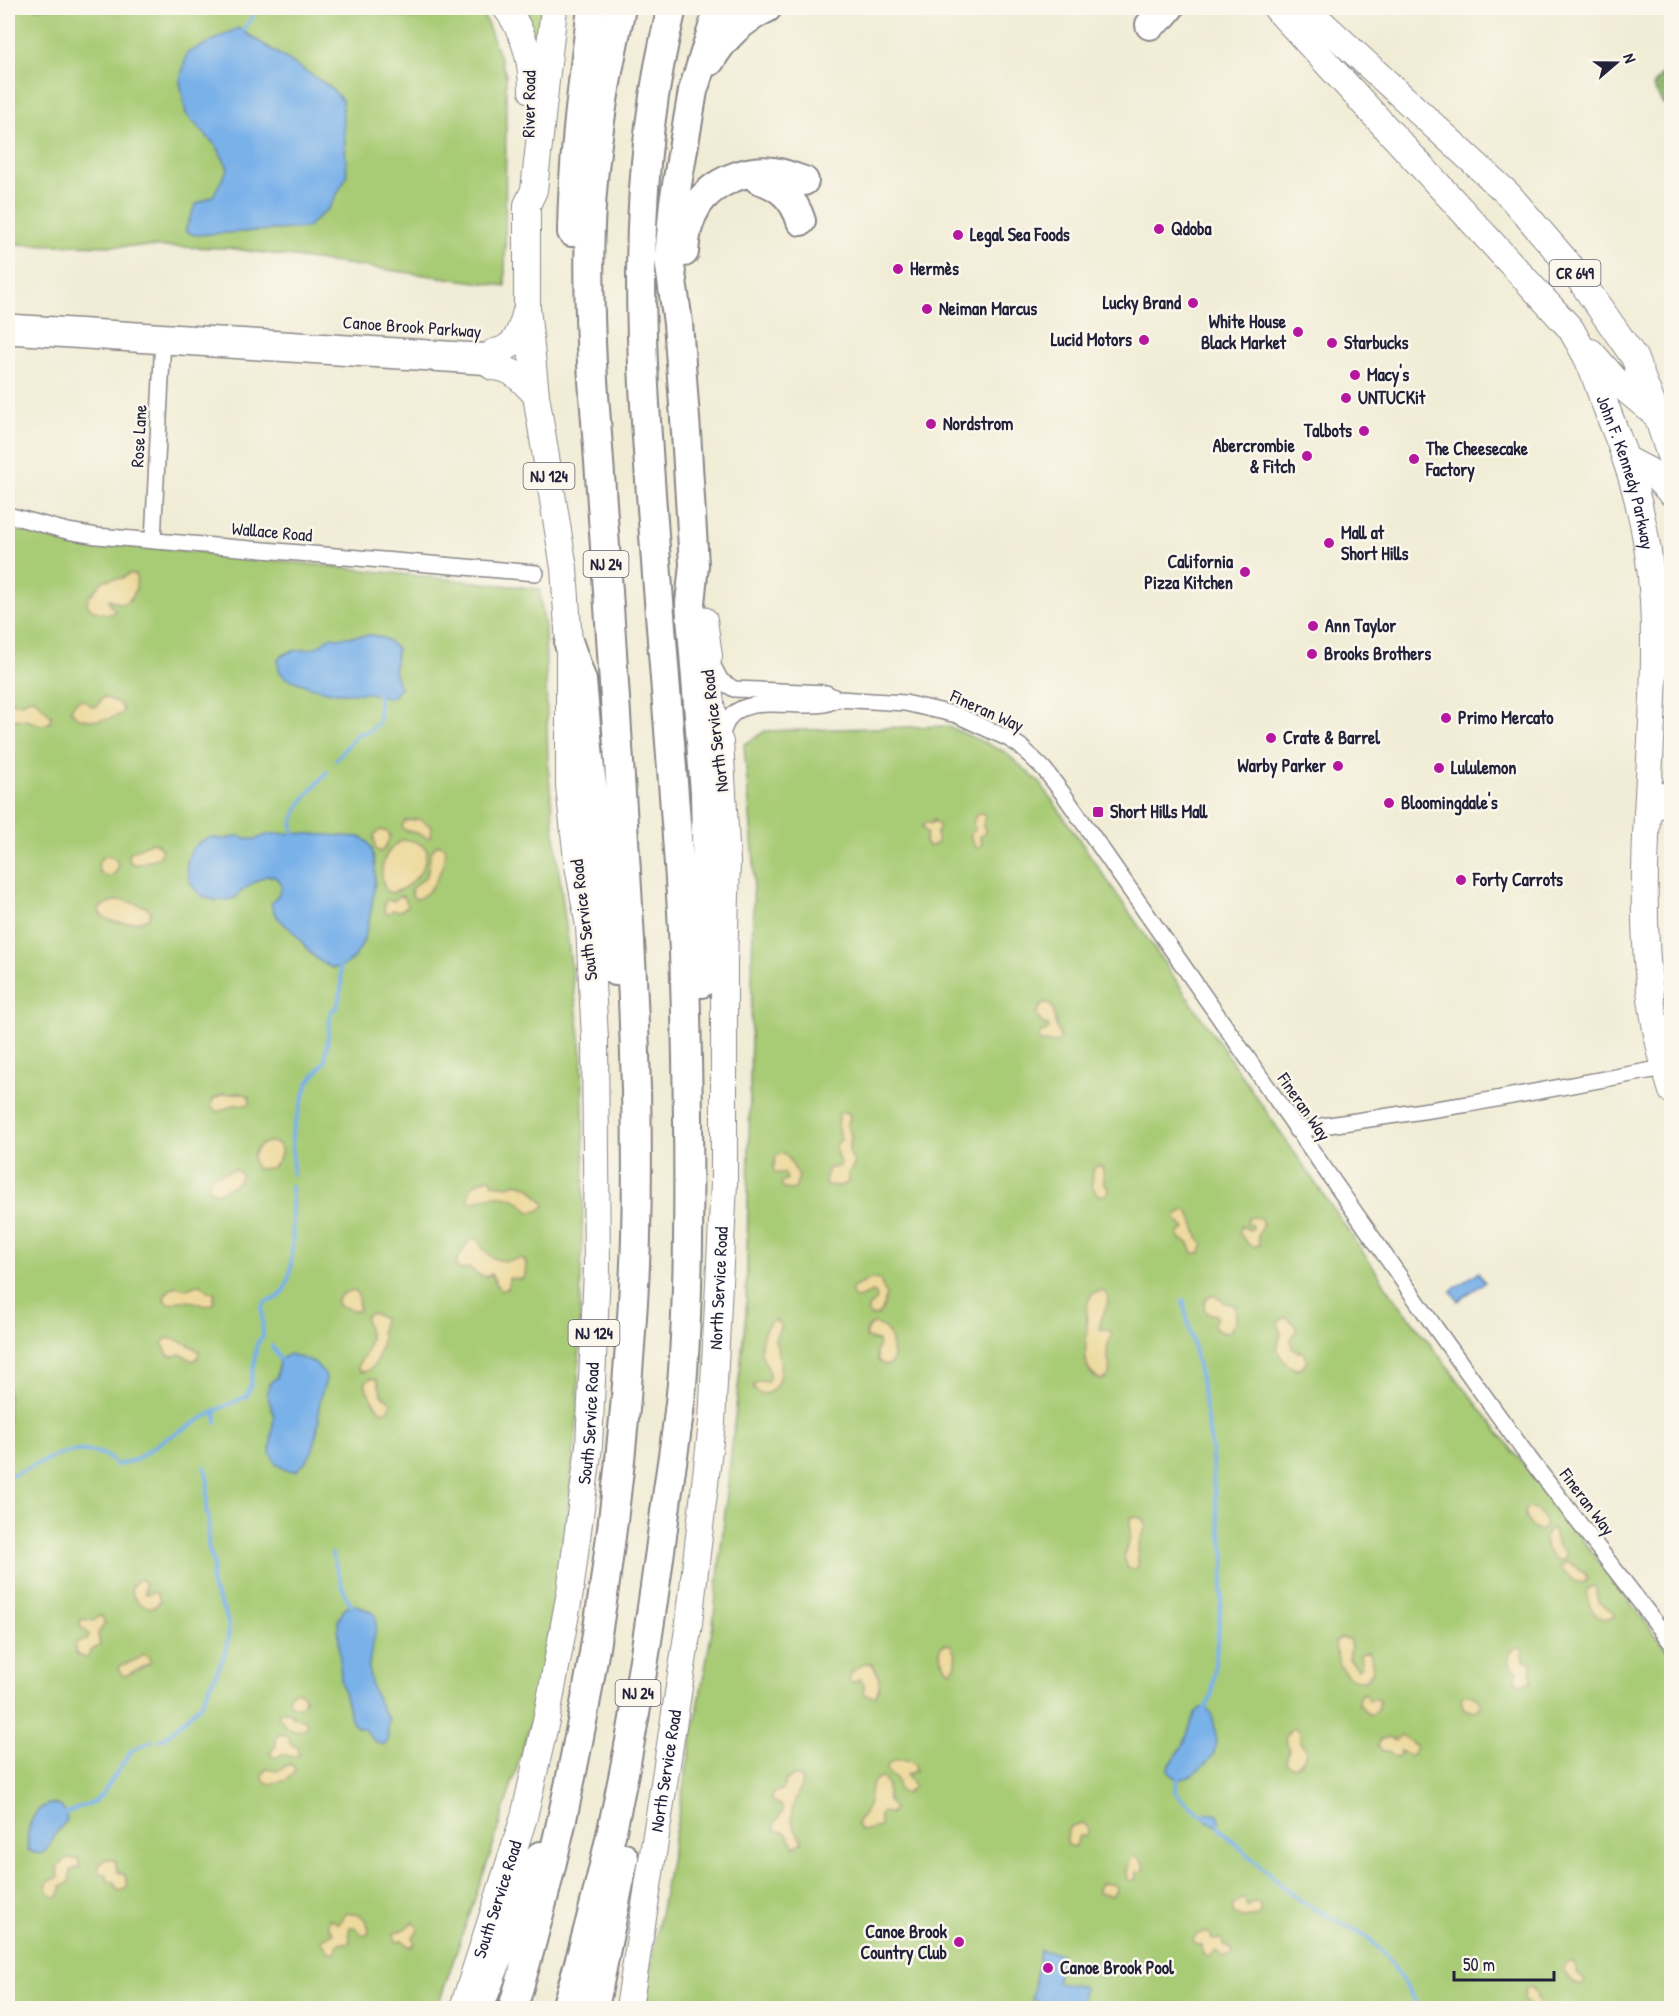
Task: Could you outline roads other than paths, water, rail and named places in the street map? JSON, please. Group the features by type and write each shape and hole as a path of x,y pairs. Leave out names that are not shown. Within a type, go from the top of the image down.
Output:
{"highway":[{"path":"592,8 577,124 572,245 574,304 602,496"},
{"name":"NJ 24","path":"513,2008 559,1830 579,1735 602,1605 620,1459 636,1237 637,1064 632,957 591,351 590,223 607,70 621,8"},
{"name":"NJ 24","path":"566,2008 602,1873 626,1764 658,1568 683,1373 688,1202 681,895 650,487 640,321 640,246 644,173 658,71 672,8"},
{"path":"644,173 702,8"},
{"path":"687,1086 702,977 707,883 705,792 690,603 694,565 678,323 669,259 674,202 693,92 718,8"},
{"path":"693,92 725,38 740,23 767,8"},
{"path":"678,323 684,244 690,221 706,195 732,178 756,171 774,172 804,181"},
{"path":"732,178 760,179 776,185 789,196 796,206 801,221"},
{"path":"569,644 582,681 590,770 608,908 622,1066 636,1122"},
{"path":"594,2008 637,1783 658,1568"},
{"path":"479,2008 534,1864 559,1830"}],"main road":[{"name":"River Road","path":"506,8 519,28 529,52 532,71 532,107 524,189 527,205"},
{"name":"NJ 124","path":"554,8 534,190 527,205 527,308 536,395 564,568 569,644"},
{"name":"John F. Kennedy Parkway","path":"1276,8 1571,329 1590,364 1626,459 1643,524 1653,599 1654,679 1661,747 1647,813 1645,880 1649,986 1669,1076"},
{"name":"CR 649","path":"1306,8 1508,194 1570,267 1634,357 1657,416 1671,462"},
{"path":"1412,158 1419,137 1419,112"},
{"path":"1448,140 1449,174 1459,208"},
{"path":"527,308 521,332 493,359 512,372 536,395"},
{"path":"1571,329 1619,384 1657,416"},
{"path":"1626,459 1649,471 1671,494"},
{"name":"North Service Road","path":"629,2008 689,1623 712,1423 724,1183 724,963 727,862 720,742 715,733 706,666 709,656 694,565"},
{"name":"South Service Road","path":"463,2008 524,1817 547,1716 570,1592 589,1446 597,1270 595,1039 589,927 577,860 569,786 569,644"},
{"path":"1647,813 1671,792"},
{"path":"1649,986 1671,1025"}],"street":[{"name":"Canoe Brook Parkway","path":"8,322 163,339"},
{"name":"Canoe Brook Parkway","path":"8,336 163,339 493,359"},
{"name":"Rose Lane","path":"153,541 163,339"},
{"name":"Wallace Road","path":"8,515 67,531 153,541 536,573"},
{"name":"Fineran Way","path":"709,656 721,681 734,689 826,693 838,699 906,703 932,708 984,726 1009,739 1032,756 1064,795 1296,1130 1522,1449 1671,1644"},
{"name":"Fineran Way","path":"720,742 725,725 739,709 765,705 825,704 838,699"},
{"path":"1296,1130 1669,1076"}],"water":[{"path":"238,28 329,86 342,100 347,176 330,207 306,228 195,235 185,231 195,205 213,196 228,168 217,147 186,114 180,81 187,53"},
{"path":"372,635 386,639 397,649 394,672 400,687 392,698 369,693 336,693 310,687 284,677 279,670 278,660 289,652 315,648 332,636 334,638"},
{"path":"269,834 359,837 368,843 373,854 374,887 369,922 360,948 344,966 333,968 321,962 279,918 271,904 281,888 280,881 275,877 261,878 239,893 237,897 220,900 206,898 196,890 189,879 187,867 189,855 195,845 206,839 226,839 238,836 254,839"},
{"path":"1478,1272 1485,1282 1458,1301 1451,1291"},
{"path":"289,1354 314,1362 325,1374 326,1380 321,1395 319,1421 313,1449 307,1461 296,1471 288,1471 276,1464 270,1452 274,1415 267,1395 269,1384 277,1377 279,1361"},
{"path":"357,1605 375,1614 376,1627 369,1673 375,1694 389,1720 388,1740 383,1745 373,1740 363,1728 358,1728 352,1722 341,1681 338,1621 345,1608"},
{"path":"1201,1708 1207,1708 1210,1711 1214,1722 1216,1742 1214,1753 1209,1761 1195,1773 1185,1778 1177,1778 1169,1773 1168,1768 1184,1744 1195,1713"},
{"path":"49,1804 62,1808 67,1820 58,1830 47,1850 40,1854 35,1853 28,1850 31,1822 37,1811"},
{"path":"1207,1813 1218,1815 1220,1821 1218,1824 1215,1825 1205,1820"},
{"name":"Canoe Brook Pool","path":"1040,1950 1061,1954 1057,1982 1084,1987 1081,2008 1032,2000"}],"waterway":[{"path":"243,31 258,8"},
{"path":"336,760 357,734 368,732 379,722 379,695 377,693"},
{"path":"294,837 293,827 297,810 327,772"},
{"path":"293,1174 292,1133 308,1083 325,1061 331,1010 337,1008 342,984 339,963"},
{"path":"8,1476 53,1457 76,1451 102,1454 117,1465 135,1460 164,1440 247,1396 257,1343 263,1337 262,1308 266,1301 281,1295 290,1271 293,1226 291,1186"},
{"path":"1183,1300 1201,1380 1225,1558 1212,1696 1204,1710"},
{"path":"272,1346 282,1363"},
{"path":"216,1411 216,1422"},
{"path":"160,1740 201,1704 224,1657 228,1640 229,1627 226,1615 213,1590 211,1580 214,1564 208,1547 209,1518 206,1510 208,1482 205,1467"},
{"path":"332,1554 345,1594 352,1606"},
{"path":"61,1815 95,1801 132,1750 152,1741"},
{"path":"1179,1774 1175,1791 1190,1806 1208,1818"},
{"path":"1216,1820 1219,1828 1302,1902 1367,1937 1390,1961 1420,2008"}],"place":[{"name":"Qdoba","path":"1159,229"},
{"name":"Legal Sea Foods","path":"958,235"},
{"name":"Hermès","path":"898,269"},
{"name":"Lucky Brand","path":"1193,303"},
{"name":"Neiman Marcus","path":"927,309"},
{"name":"White House Black Market","path":"1298,332"},
{"name":"Lucid Motors","path":"1144,340"},
{"name":"Starbucks","path":"1332,343"},
{"name":"Macy's","path":"1355,375"},
{"name":"UNTUCKit","path":"1346,398"},
{"name":"Nordstrom","path":"931,424"},
{"name":"Talbots","path":"1364,431"},
{"name":"Abercrombie & Fitch","path":"1307,456"},
{"name":"The Cheesecake Factory","path":"1414,459"},
{"name":"Mall at Short Hills","path":"1329,543"},
{"name":"California Pizza Kitchen","path":"1245,572"},
{"name":"Ann Taylor","path":"1313,626"},
{"name":"Brooks Brothers","path":"1312,654"},
{"name":"Primo Mercato","path":"1446,718"},
{"name":"Crate & Barrel","path":"1271,738"},
{"name":"Warby Parker","path":"1338,766"},
{"name":"Lululemon","path":"1439,768"},
{"name":"Bloomingdale's","path":"1389,803"},
{"name":"Short Hills Mall","path":"1098,812"},
{"name":"Forty Carrots","path":"1461,880"},
{"name":"Canoe Brook Country Club","path":"959,1942"},
{"name":"Canoe Brook Pool","path":"1048,1968"}]}
